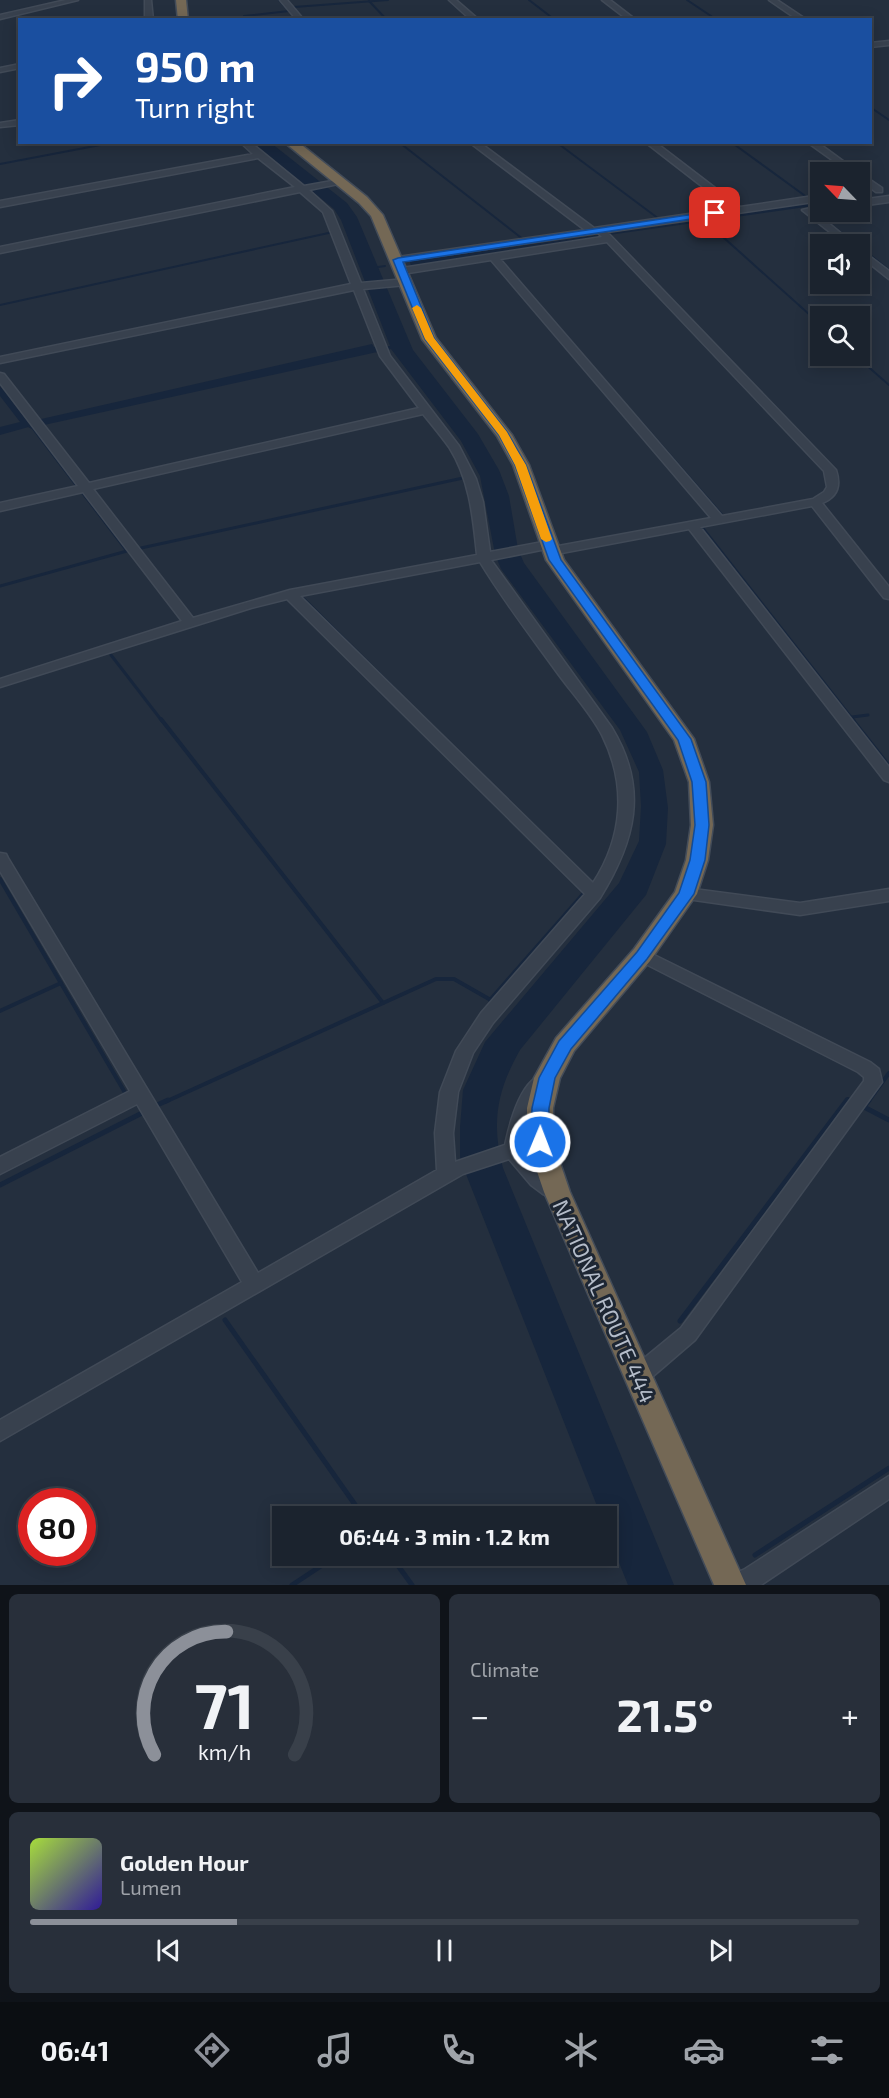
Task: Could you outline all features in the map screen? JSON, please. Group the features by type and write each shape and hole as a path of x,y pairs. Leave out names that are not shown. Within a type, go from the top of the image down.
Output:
{"highway":[{"path":"181,0 183,18"},
{"name":"NATIONAL ROUTE 444","path":"292,144 334,182 363,200 377,216 429,339 504,435 520,465 543,548 684,739 699,782 702,825 698,860 686,894 642,955 565,1045 547,1078 540,1108 540,1142 556,1192 730,1585"}],"street":[{"path":"0,17 75,0"},
{"path":"148,0 149,16"},
{"path":"283,0 299,18"},
{"path":"453,0 474,18"},
{"path":"605,0 630,18"},
{"path":"772,0 801,18"},
{"path":"872,45 889,43"},
{"path":"872,45 889,53"},
{"path":"0,70 18,66"},
{"path":"0,125 18,122"},
{"path":"246,144 304,188 333,221 382,348 455,448 470,479 477,502 486,557 499,582 609,735 625,773 627,805 624,837 607,876 498,1005 465,1052 449,1092 444,1133 451,1172"},
{"path":"0,683 290,594 486,557 692,525 815,502 831,494 833,476 830,470 602,234 477,144"},
{"path":"652,144 738,210"},
{"path":"814,144 840,162"},
{"path":"0,204 259,155"},
{"path":"870,181 884,189"},
{"path":"0,250 334,182"},
{"path":"0,360 360,286 399,272 602,234 810,199"},
{"path":"870,202 889,199"},
{"path":"822,222 837,234"},
{"path":"399,272 493,257 602,234"},
{"path":"493,257 719,520"},
{"path":"870,260 889,276"},
{"path":"0,376 190,623"},
{"path":"0,507 426,410"},
{"path":"815,502 889,595"},
{"path":"692,525 889,777"},
{"path":"874,576 889,574"},
{"path":"290,594 594,894"},
{"path":"0,858 255,1285"},
{"path":"686,894 800,909 889,895"},
{"path":"638,1376 688,1334 873,1082 873,1074 864,1067 642,955"},
{"path":"510,1151 530,1095 547,1078"},
{"path":"0,1166 147,1104"},
{"path":"0,1431 451,1172 510,1151"},
{"path":"510,1151 533,1177 556,1192"},
{"path":"735,1585 753,1577 889,1486"}],"water":[{"path":"254,144 272,144 347,203 357,217 413,350 478,434 499,470 509,496 518,549 524,563 647,732 663,770 668,808 666,844 646,895 520,1050 501,1093 497,1136 503,1168 674,1585 628,1585 617,1558 617,1506 597,1506 460,1159 463,1090 485,1042 619,883 639,841 641,806 639,772 620,730 501,569 495,554 480,476 461,441 391,349 44,425 43,423 0,435 0,427 20,422 0,396 0,386 28,422 372,344 374,347 390,346 341,220 334,209"},
{"path":"810,203 810,206 609,235 411,267 410,262"}],"waterway":[{"path":"246,18 244,16 289,11 279,0"},
{"path":"369,1 388,0"},
{"path":"529,0 552,18"},
{"path":"687,0 714,18"},
{"path":"294,7 369,1"},
{"path":"369,1 385,18"},
{"path":"872,108 889,120"},
{"path":"0,164 105,144"},
{"path":"401,144 524,240"},
{"path":"559,144 659,219"},
{"path":"734,144 808,198"},
{"path":"704,220 810,315"},
{"path":"828,222 843,234"},
{"path":"0,305 333,232"},
{"path":"870,255 889,270"},
{"path":"378,267 385,266"},
{"path":"591,365 640,421"},
{"path":"867,366 889,385"},
{"path":"639,420 721,514"},
{"path":"29,426 33,428 77,486"},
{"path":"141,548 463,478"},
{"path":"0,586 127,551 82,492"},
{"path":"701,526 854,721"},
{"path":"304,599 397,691"},
{"path":"111,655 162,721"},
{"path":"852,717 868,715"},
{"path":"161,719 383,1003"},
{"path":"852,719 889,766"},
{"path":"0,879 61,983"},
{"path":"490,1000 584,893"},
{"path":"165,1102 436,979 454,979 490,1000"},
{"path":"0,1011 61,983"},
{"path":"61,983 127,1096"},
{"path":"490,1000 496,1003"},
{"path":"868,1102 889,1073"},
{"path":"153,1107 168,1100"},
{"path":"680,1321 847,1100"},
{"path":"869,1100 864,1107 889,1120"},
{"path":"0,1185 146,1111"},
{"path":"225,1320 356,1506"},
{"path":"755,1555 889,1468"},
{"path":"292,1585 321,1566"},
{"path":"398,1566 412,1585"}],"slow traffic":[{"path":"417,308 429,339 504,435 520,465 546,539"}],"route":[{"path":"540,1142 540,1108 547,1078 565,1045 642,955 686,894 698,860 702,825 699,782 684,739 555,560 520,465 504,435 429,339 398,260 715,213"}]}
